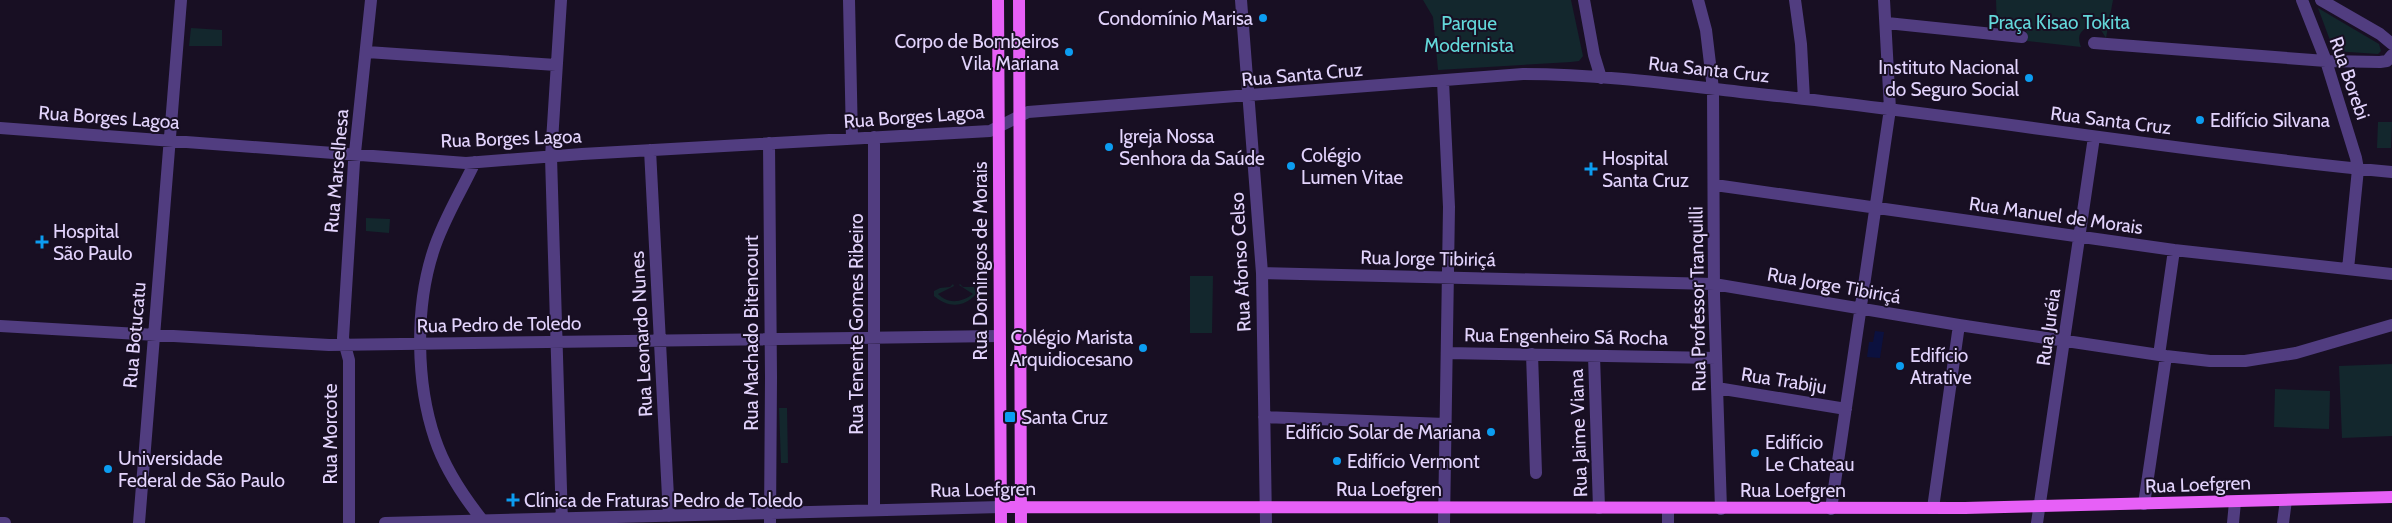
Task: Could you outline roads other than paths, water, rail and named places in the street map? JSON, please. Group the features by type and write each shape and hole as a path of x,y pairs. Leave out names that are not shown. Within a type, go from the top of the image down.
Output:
{"main road":[{"name":"Rua Domingos de Morais","path":"998,0 1001,523"},
{"path":"1019,0 1021,523"},
{"name":"Rua Loefgren","path":"1001,507 1832,509 2040,507 2392,497"}],"street":[{"name":"Rua Botucatu","path":"139,523 152,337 181,0"},
{"name":"Rua Marselhesa","path":"344,345 342,338 355,153 371,0"},
{"path":"561,0 551,157 562,521"},
{"path":"849,0 852,139"},
{"name":"Rua Afonso Celso","path":"1241,0 1262,273 1266,523"},
{"path":"1584,0 1594,55 1595,77"},
{"name":"Rua Professor Tranquilli","path":"1698,0 1706,30 1713,89 1715,185 1714,284 1721,509"},
{"path":"1795,0 1802,44 1804,98"},
{"path":"1832,509 1890,109 1887,23 1884,0"},
{"name":"Rua Borebi","path":"2302,0 2326,61 2358,169"},
{"path":"2321,0 2380,34 2392,44"},
{"path":"1887,23 2022,37"},
{"path":"2094,43 2326,61 2380,62 2387,61 2392,55"},
{"path":"367,52 556,65"},
{"name":"Rua Santa Cruz","path":"1020,115 1028,112 1249,97 1522,74 1595,77 1804,98 2094,137 2392,172"},
{"path":"1443,81 1449,207 1444,523"},
{"name":"Rua Borges Lagoa","path":"0,128 475,162 990,131 1000,128 1020,115"},
{"name":"Rua Juréia","path":"2038,523 2094,137"},
{"name":"Rua Tenente Gomes Ribeiro","path":"874,138 874,510"},
{"name":"Rua Machado Bitencourt","path":"769,144 770,518"},
{"name":"Rua Leonardo Nunes","path":"650,150 669,516"},
{"path":"475,162 443,226 431,258 422,295 420,344 426,408 435,440 460,490 482,520"},
{"path":"2348,269 2358,169"},
{"name":"Rua Manuel de Morais","path":"1715,185 2080,238 2392,274"},
{"path":"2144,504 2163,356 2174,250"},
{"name":"Rua Jorge Tibiriçá","path":"1262,273 1714,284 1959,325 2163,356 2228,361 2266,359 2296,354 2392,325"},
{"path":"1933,508 1959,325"},
{"name":"Rua Pedro de Toledo","path":"0,326 152,337 344,345 999,336"},
{"name":"Rua Morcote","path":"344,345 349,360 349,523"},
{"name":"Rua Engenheiro Sá Rocha","path":"1446,353 1716,358"},
{"path":"1532,354 1536,473"},
{"name":"Rua Jaime Viana","path":"1594,356 1594,508"},
{"name":"Rua Trabiju","path":"1717,388 1846,409"},
{"path":"1264,418 1445,424"},
{"path":"2283,523 2286,500"},
{"path":"2233,523 2235,502"},
{"name":"Rua Loefgren","path":"385,523 482,520 562,521 669,516 770,518 874,510 1001,507"},
{"path":"1668,508 1668,523"},
{"path":"0,523 5,523"}],"place":[{"name":"Condomínio Marisa","path":"1263,18"},
{"name":"Corpo de Bombeiros Vila Mariana","path":"1069,52"},
{"name":"Instituto Nacional do Seguro Social","path":"2029,78"},
{"name":"Edifício Silvana","path":"2200,120"},
{"name":"Igreja Nossa Senhora da Saúde","path":"1109,147"},
{"name":"Colégio Lumen Vitae","path":"1291,166"},
{"name":"Hospital Santa Cruz","path":"1591,169"},
{"name":"Hospital São Paulo","path":"42,242"},
{"name":"Colégio Marista Arquidiocesano","path":"1143,348"},
{"name":"Edifício Atrative","path":"1900,366"},
{"name":"Santa Cruz","path":"1010,417"},
{"name":"Edifício Solar de Mariana","path":"1491,432"},
{"name":"Edifício Le Chateau","path":"1755,453"},
{"name":"Edifício Vermont","path":"1337,461"},
{"name":"Universidade Federal de São Paulo","path":"108,469"},
{"name":"Clínica de Fraturas Pedro de Toledo","path":"513,500"}],"park label":[{"name":"Praça Kisao Tokita","path":"2059,22"},
{"name":"Parque Modernista","path":"1469,34"}]}
